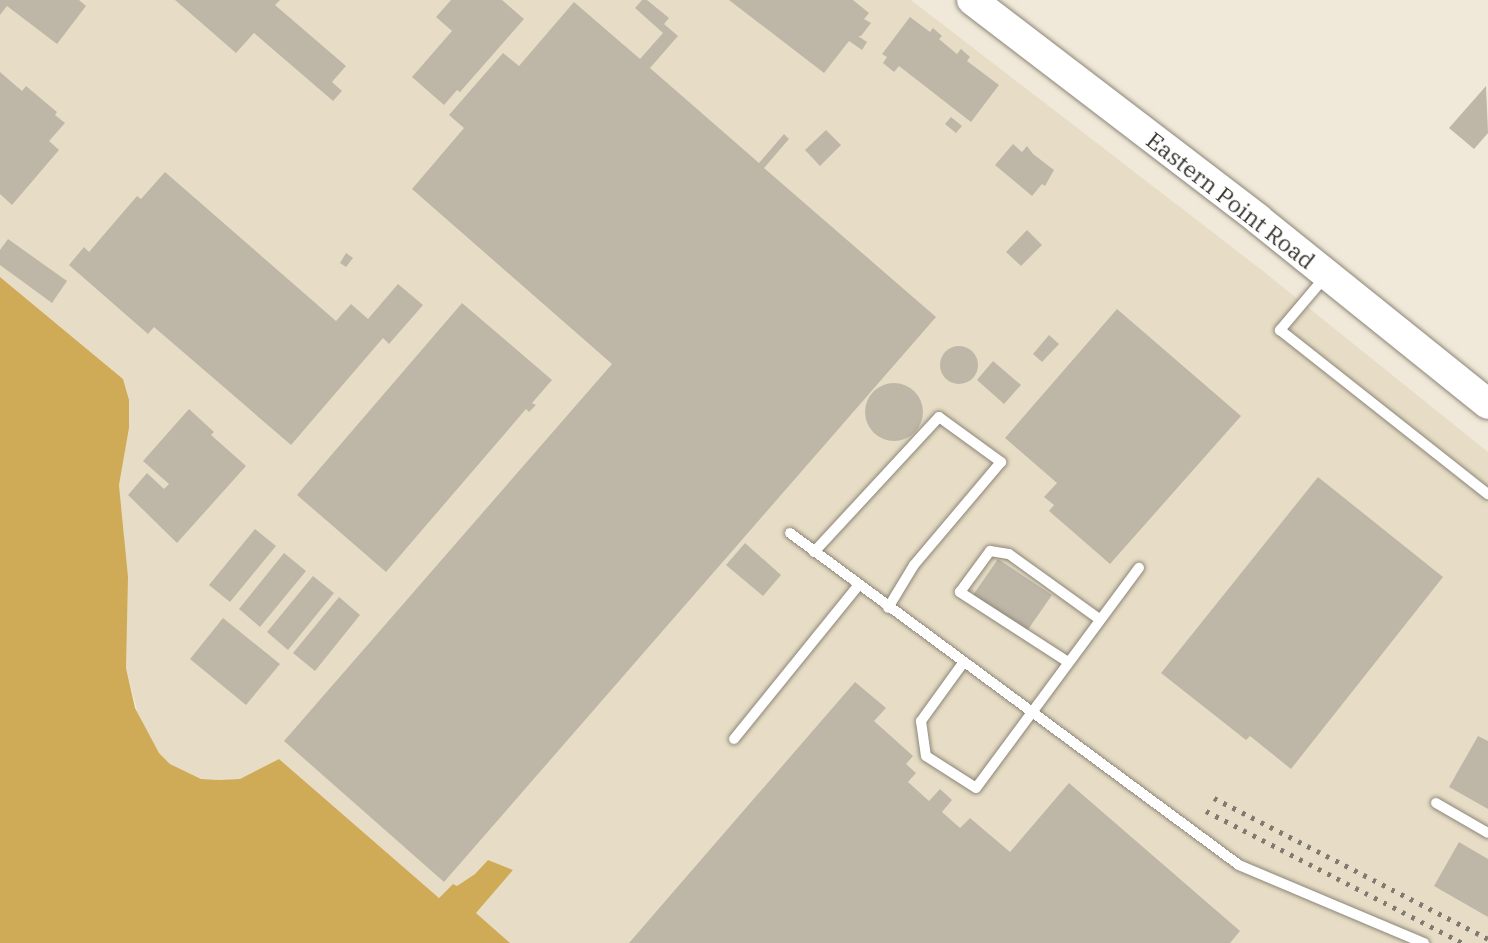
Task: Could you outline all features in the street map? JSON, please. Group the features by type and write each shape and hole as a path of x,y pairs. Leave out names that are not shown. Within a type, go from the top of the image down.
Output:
{"main road":[{"name":"Eastern Point Road","path":"972,0 1327,275 1488,404"}],"lane":[{"path":"1327,275 1280,330 1488,494"},
{"path":"814,552 939,417 1001,462 914,565 888,608"},
{"path":"790,533 1031,714 1239,864 1424,943"},
{"path":"1068,662 960,592 990,551 1009,554 1099,619"},
{"path":"963,663 921,721 926,756 976,788 1139,568"},
{"path":"734,739 858,586"},
{"path":"1436,803 1488,833"}],"shaded area":[{"path":"0,0 911,0 1263,271 1488,452 1488,943 510,943 476,913 513,870 488,860 475,874 457,886 453,884 439,898 279,759 240,779 219,780 201,779 170,764 159,753 140,721 126,668 124,534 119,485 129,428 123,379 0,277"},
{"path":"0,277 123,379 129,400 129,428 119,485 128,577 126,668 135,708 159,753 170,764 201,779 219,780 240,779 279,759 439,898 453,884 457,886 475,874 488,860 513,870 476,913 510,943 0,943"}],"building":[{"path":"0,0 79,0 86,6 57,44 7,6 0,15"},
{"path":"175,0 280,0 275,5 346,66 332,82 342,91 333,101 254,33 236,53"},
{"path":"451,0 502,0 524,19 460,92 457,90 444,105 412,77 452,31 436,17"},
{"path":"642,0 647,0 669,18 664,24 678,36 650,68 759,163 784,134 789,139 764,168 936,317 444,882 284,741 612,364 412,189 464,128 449,115 503,53 519,66 574,2 640,59 663,33 635,8"},
{"path":"729,0 853,0 869,13 864,19 871,23 861,36 858,36 867,42 862,50 849,41 824,73"},
{"path":"910,17 930,32 933,28 942,36 939,39 957,54 961,49 970,57 967,61 999,85 971,122 899,66 894,72 883,63 887,57 882,54"},
{"path":"0,72 22,91 26,86 57,112 55,115 65,123 49,141 59,150 12,205 0,194"},
{"path":"1486,86 1488,133 1474,149 1449,128"},
{"path":"951,117 962,126 956,133 945,124"},
{"path":"826,130 841,145 820,166 805,150"},
{"path":"1013,144 1022,152 1027,146 1054,170 1045,186 1042,184 1032,196 995,165"},
{"path":"165,172 336,321 351,304 368,319 398,284 423,305 389,344 383,338 291,445 154,327 148,334 69,265 84,247 89,252 137,196 141,199"},
{"path":"1027,230 1042,245 1021,266 1006,252"},
{"path":"8,239 67,281 52,303 0,265 0,250"},
{"path":"346,253 353,258 346,267 340,263"},
{"path":"462,303 552,380 532,403 536,405 529,412 526,409 386,572 297,495"},
{"path":"1117,309 1241,416 1110,564 1049,511 1054,505 1044,497 1057,483 1005,438"},
{"path":"1049,335 1059,344 1042,362 1033,354"},
{"path":"959,346 972,352 978,365 972,378 959,384 946,378 940,365 946,352"},
{"path":"993,361 1021,385 1004,404 977,380"},
{"path":"894,383 905,385 918,396 923,412 921,423 910,436 894,441 883,439 870,428 865,412 867,401 878,388"},
{"path":"189,409 214,432 211,435 246,466 177,543 128,495 147,473 164,489 169,484 143,461"},
{"path":"1318,477 1443,577 1291,769 1250,736 1246,740 1161,673"},
{"path":"255,529 276,546 230,602 209,585"},
{"path":"745,543 781,575 763,596 726,565"},
{"path":"284,553 306,571 260,627 239,609"},
{"path":"998,559 1052,595 1027,631 973,595"},
{"path":"313,576 334,593 288,650 267,632"},
{"path":"339,597 360,615 315,671 293,653"},
{"path":"223,618 280,664 246,705 190,659"},
{"path":"855,682 886,708 874,721 913,756 906,764 916,773 908,782 929,801 940,789 952,800 942,812 960,828 970,818 1010,852 1069,783 1240,931 1230,943 629,943"},
{"path":"1478,736 1488,741 1488,809 1449,787"},
{"path":"1459,842 1488,859 1488,917 1434,886"}],"railway":[{"path":"1214,798 1488,939"},
{"path":"1206,811 1463,943"}]}
